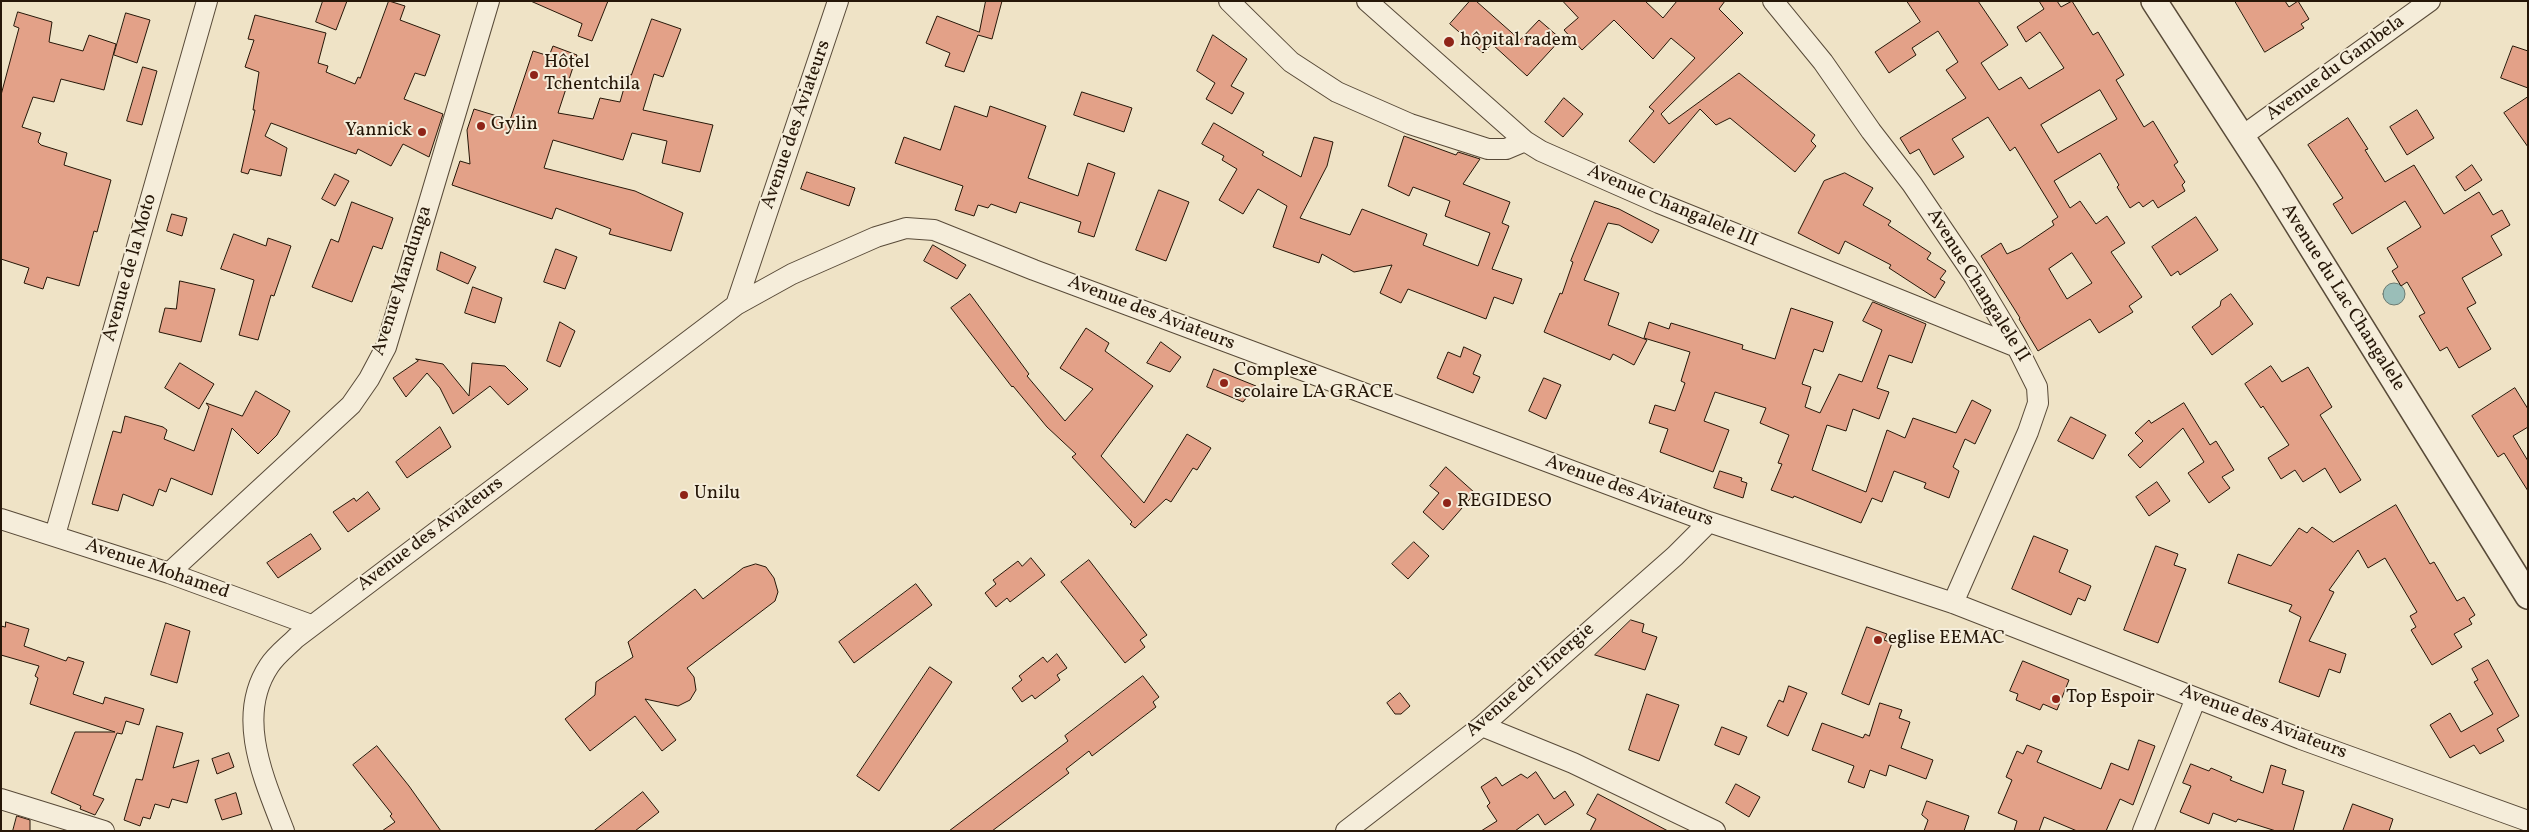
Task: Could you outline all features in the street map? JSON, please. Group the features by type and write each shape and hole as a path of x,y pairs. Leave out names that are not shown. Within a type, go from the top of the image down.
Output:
{"street":[{"name":"Avenue de la Moto","path":"55,535 207,1"},
{"name":"Avenue Mandunga","path":"169,573 351,405 369,379 386,347 489,1"},
{"name":"Avenue des Aviateurs","path":"736,305 838,1"},
{"path":"1229,1 1290,62 1337,92 1410,124 1488,148 1506,149 1525,141"},
{"name":"Avenue Changalele III","path":"1366,1 1525,141 1541,151 1659,203 2017,347"},
{"name":"Avenue Changalele II","path":"1773,1 1823,62 1871,131 1912,184 1975,277 2017,347 2037,387 2038,403 2028,432 1952,603"},
{"name":"Avenue du Lac Changalele","path":"2154,1 2528,596"},
{"name":"Avenue du Gambela","path":"2241,137 2430,1"},
{"name":"Avenue des Aviateurs","path":"284,831 257,755 254,729 256,695 270,664 311,626 736,305 792,274 876,237 906,228 934,230 1080,288 1709,522 1952,603 2402,777 2528,822"},
{"name":"Avenue Mohamed","path":"1,519 169,573 311,626"},
{"name":"Avenue de l'Energie","path":"1346,831 1482,726 1674,556 1709,522"},
{"path":"2143,831 2196,698"},
{"path":"1482,726 1573,763 1715,831"},
{"path":"1,799 104,831"}],"water":[{"path":"2394,283 2402,286 2405,294 2402,302 2394,305 2386,302 2383,294 2386,286"}],"building":[{"path":"323,1 347,1 336,30 316,22"},
{"path":"389,1 405,6 400,20 440,35 425,76 415,73 404,99 443,114 429,157 403,144 391,166 358,149 356,154 271,123 265,136 287,148 281,176 250,169 248,174 241,172 255,110 253,110 259,72 245,67 254,40 248,39 255,15 326,33 318,63 328,66 326,72 355,84 358,77 360,78"},
{"path":"531,1 608,1 592,41 578,36 582,24"},
{"path":"986,1 1002,1 992,39 978,35 964,72 945,66 950,53 926,43 937,16 979,32"},
{"path":"1470,1 1476,1 1520,40 1539,20 1561,39 1527,76 1492,44 1483,53 1450,24"},
{"path":"1563,1 1645,1 1663,18 1677,1 1725,1 1719,9 1743,33 1661,114 1669,124 1739,73 1815,135 1811,141 1816,146 1795,172 1730,118 1716,125 1700,109 1654,163 1629,141 1654,111 1649,107 1695,58 1671,38 1653,59 1614,20 1582,50 1564,30 1578,18"},
{"path":"1907,1 1978,1 2008,45 1981,63 1999,90 2021,77 2029,89 2064,68 2040,32 2026,42 2017,27 2044,9 2039,1 2057,1 2061,7 2072,1 2093,35 2098,32 2124,75 2116,80 2144,127 2153,121 2178,162 2174,165 2185,182 2182,185 2185,191 2158,208 2153,200 2143,207 2139,202 2130,208 2100,153 2054,181 2070,208 2080,201 2096,224 2107,216 2125,243 2111,252 2142,297 2129,306 2133,312 2099,333 2090,319 2038,351 2020,318 1981,256 2001,243 2007,254 2020,248 2054,225 2052,221 2058,217 2015,147 2010,151 1988,117 1952,139 1964,157 1934,175 1919,149 1910,154 1900,138 1966,98 1946,70 1958,62 1938,31 1912,48 1916,55 1889,73 1875,52 1920,22","holes":["2100,90 2117,119 2058,153 2041,125","2072,253 2092,283 2067,299 2049,269"]},
{"path":"2235,1 2285,1 2289,7 2298,1 2309,19 2301,24 2304,28 2265,52"},
{"path":"18,12 52,22 49,42 83,51 89,35 116,44 104,90 61,79 54,102 33,97 22,127 41,133 38,142 41,145 67,153 64,165 111,180 97,232 94,231 79,286 47,277 43,289 24,283 29,268 1,259 1,95 19,28 14,26"},
{"path":"126,13 150,20 137,63 114,55"},
{"path":"652,19 681,29 663,77 654,74 643,110 713,125 700,172 662,163 667,141 632,133 623,160 553,140 544,168 635,191 683,213 671,251 609,234 611,229 556,208 552,219 452,185 460,161 470,164 467,130 474,109 510,120 533,51 549,56 553,46 577,55 558,113 593,119 600,98 620,102 628,74 631,75"},
{"path":"1213,35 1247,59 1231,86 1244,93 1232,114 1206,99 1215,83 1197,71"},
{"path":"2513,46 2528,51 2528,88 2501,78"},
{"path":"143,67 157,71 142,125 127,121"},
{"path":"1082,92 1132,108 1124,132 1074,115"},
{"path":"2528,97 2528,147 2504,113"},
{"path":"1564,98 1583,114 1563,137 1545,122"},
{"path":"955,106 987,117 990,106 1046,126 1028,178 1078,196 1088,163 1115,173 1094,237 1078,232 1081,222 1020,202 1016,213 991,204 988,208 978,205 974,216 955,210 963,186 895,163 904,137 940,150"},
{"path":"2417,110 2434,138 2407,155 2390,127"},
{"path":"2348,118 2368,149 2365,150 2385,182 2414,165 2444,214 2479,192 2493,215 2502,210 2510,225 2491,236 2502,255 2462,278 2476,303 2467,308 2491,349 2459,368 2447,347 2440,351 2419,316 2425,313 2407,282 2401,286 2392,271 2398,267 2387,248 2421,227 2405,201 2352,234 2333,204 2343,198 2308,145"},
{"path":"1214,123 1264,152 1262,155 1301,177 1314,137 1333,142 1327,166 1300,218 1350,235 1362,209 1427,234 1423,245 1478,266 1490,233 1445,216 1450,201 1413,187 1409,196 1388,186 1404,136 1456,155 1458,152 1480,159 1463,184 1510,202 1502,223 1509,226 1492,269 1522,279 1513,304 1494,297 1486,319 1408,289 1401,303 1380,293 1392,265 1354,272 1322,254 1319,263 1273,247 1287,206 1258,189 1243,214 1219,200 1237,169 1222,160 1224,156 1202,144"},
{"path":"2472,165 2482,180 2465,191 2456,177"},
{"path":"807,172 855,188 849,206 801,189"},
{"path":"1845,173 1873,188 1863,205 1891,221 1888,225 1931,253 1927,259 1946,271 1940,279 1945,282 1935,298 1889,268 1891,265 1845,241 1839,254 1798,233 1824,181"},
{"path":"335,174 349,181 335,206 322,199"},
{"path":"1159,190 1189,202 1166,261 1136,250"},
{"path":"1595,201 1619,209 1659,230 1652,243 1619,225 1608,223 1584,280 1619,293 1608,325 1647,340 1634,365 1613,354 1610,360 1544,332 1560,293 1562,294 1573,262 1571,261"},
{"path":"352,202 393,218 382,249 373,246 352,302 312,287 331,239 338,242"},
{"path":"172,214 187,218 182,236 167,231"},
{"path":"2196,217 2218,250 2180,275 2178,271 2171,276 2152,247"},
{"path":"234,234 266,246 268,238 291,246 274,296 271,295 258,340 239,335 254,280 221,269"},
{"path":"933,245 966,265 957,279 924,261"},
{"path":"556,249 577,257 565,289 544,282"},
{"path":"441,252 476,267 468,284 437,270"},
{"path":"180,281 215,289 201,342 159,332 165,308 176,309"},
{"path":"473,287 502,298 495,323 465,313"},
{"path":"970,294 1029,374 1027,376 1065,421 1093,389 1060,368 1086,328 1109,343 1105,351 1153,386 1101,456 1144,503 1187,434 1211,448 1197,470 1193,468 1171,502 1166,499 1135,528 1130,524 1132,522 1072,457 1076,454 1047,427 1012,387 951,308"},
{"path":"2231,294 2253,324 2212,355 2192,327 2220,306 2221,301"},
{"path":"1873,302 1926,324 1912,363 1889,355 1877,388 1889,392 1879,419 1853,409 1846,431 1827,425 1812,470 1866,492 1887,430 1905,438 1913,418 1956,433 1972,400 1991,410 1975,444 1965,439 1953,467 1959,471 1949,498 1924,488 1926,483 1894,471 1882,502 1872,498 1861,523 1794,496 1793,498 1771,490 1782,464 1778,463 1789,435 1760,423 1766,408 1715,392 1704,421 1729,430 1713,472 1660,452 1668,429 1649,423 1655,405 1675,411 1685,383 1681,381 1690,352 1644,338 1649,322 1669,329 1671,323 1743,345 1742,349 1775,359 1791,308 1833,322 1823,352 1814,349 1802,384 1811,387 1805,407 1820,413 1839,374 1862,382 1882,330 1863,321"},
{"path":"560,322 575,331 560,367 547,361"},
{"path":"1161,342 1181,357 1170,372 1147,363"},
{"path":"1464,347 1481,355 1473,374 1480,377 1473,393 1437,378 1448,352 1460,357"},
{"path":"416,359 443,364 469,396 472,363 505,366 528,389 508,405 490,386 453,414 440,388 427,373 406,397 393,378 418,361"},
{"path":"180,363 214,384 199,409 165,388"},
{"path":"2271,366 2282,382 2308,367 2332,407 2320,415 2361,480 2340,493 2325,468 2303,482 2295,470 2281,479 2268,458 2289,445 2263,406 2261,408 2245,384"},
{"path":"1214,369 1256,386 1243,402 1207,387"},
{"path":"1544,378 1561,385 1546,419 1529,411"},
{"path":"2515,388 2528,409 2528,427 2513,436 2528,461 2528,491 2504,453 2498,457 2472,416"},
{"path":"256,391 290,411 277,435 258,454 232,428 212,495 171,478 166,492 159,489 153,506 123,494 118,511 92,504 113,431 121,433 125,416 163,427 167,430 164,439 194,451 209,407 206,403 242,416"},
{"path":"2184,403 2210,445 2216,441 2234,470 2222,477 2230,488 2209,503 2188,473 2204,462 2183,428 2140,468 2128,455 2143,441 2135,433 2149,420 2151,423"},
{"path":"2071,417 2106,435 2093,459 2058,441"},
{"path":"440,427 451,447 407,478 396,462"},
{"path":"1446,467 1475,493 1443,530 1423,512 1439,493 1430,486"},
{"path":"1720,471 1742,478 1741,481 1747,483 1743,498 1714,488"},
{"path":"2157,482 2170,501 2149,516 2136,497"},
{"path":"368,492 380,509 348,532 333,512 354,498 356,501"},
{"path":"2396,505 2430,564 2434,562 2457,601 2464,597 2475,615 2469,619 2472,624 2454,634 2462,647 2432,665 2411,630 2416,627 2410,616 2417,612 2385,558 2368,568 2358,550 2329,590 2334,592 2309,641 2346,654 2340,673 2329,669 2319,697 2279,682 2301,617 2289,611 2292,605 2228,583 2238,554 2271,566 2299,528 2307,533 2312,527 2333,542"},
{"path":"311,534 321,549 278,578 267,563"},
{"path":"2034,536 2068,550 2059,572 2091,586 2085,601 2078,598 2071,615 2012,589"},
{"path":"1414,542 1429,556 1408,579 1392,564"},
{"path":"2156,546 2178,554 2174,565 2186,569 2158,643 2124,630"},
{"path":"1031,558 1045,575 1010,602 1007,598 996,607 985,593 996,584 993,580 1018,561 1022,566"},
{"path":"1089,560 1147,635 1140,640 1145,647 1125,663 1061,582"},
{"path":"756,564 766,567 774,578 778,592 775,601 687,668 694,677 696,690 690,700 678,706 645,699 676,740 662,751 635,716 590,751 565,719 595,695 596,682 633,657 628,642 695,589 703,599 743,568"},
{"path":"916,584 932,605 854,663 839,642"},
{"path":"1631,620 1644,624 1642,632 1657,637 1645,670 1595,655"},
{"path":"6,622 29,629 24,646 66,661 68,657 84,662 73,694 103,704 105,697 144,709 139,725 126,721 122,734 117,733 93,795 104,799 95,815 80,809 81,806 51,793 75,732 115,732 30,704 38,678 35,676 39,666 1,655 1,626 5,627"},
{"path":"166,623 190,631 177,683 151,675"},
{"path":"1867,627 1887,634 1884,640 1892,643 1869,705 1842,694"},
{"path":"1057,654 1067,668 1057,675 1060,680 1035,699 1032,695 1022,702 1012,688 1022,680 1019,676 1043,657 1047,662"},
{"path":"2488,660 2519,716 2497,729 2504,741 2480,754 2474,745 2450,758 2430,725 2450,713 2461,732 2493,714 2474,682 2478,680 2472,669"},
{"path":"2023,661 2069,680 2057,710 2043,704 2040,710 2016,700 2018,694 2010,691"},
{"path":"930,667 952,682 879,791 857,776"},
{"path":"1143,676 1159,697 1153,702 1156,707 1092,756 1089,751 1066,769 1069,773 992,831 949,831 1068,741 1065,736"},
{"path":"1789,686 1807,693 1788,736 1767,726 1779,700 1783,702"},
{"path":"1400,693 1410,706 1401,714 1395,714 1387,703"},
{"path":"1647,694 1679,705 1659,761 1629,750"},
{"path":"1880,703 1902,710 1899,718 1910,722 1901,748 1933,760 1926,779 1889,765 1886,776 1870,770 1864,788 1848,782 1854,766 1812,750 1822,723 1863,738 1865,734 1869,736"},
{"path":"157,726 183,733 173,768 199,760 187,803 172,799 169,808 155,804 150,819 143,817 140,826 124,820 136,779 142,780"},
{"path":"1722,727 1747,737 1739,755 1715,745"},
{"path":"2139,740 2155,746 2133,805 2120,799 2106,831 2077,831 2044,817 2039,831 2014,831 2017,821 1998,813 2012,780 2006,777 2017,751 2023,754 2027,745 2042,751 2037,762 2101,789 2111,763 2128,770"},
{"path":"377,746 409,786 441,831 382,831 395,822 390,816 392,814 353,765"},
{"path":"229,753 234,767 217,774 212,759"},
{"path":"2191,764 2209,771 2211,768 2232,777 2230,780 2263,793 2271,765 2286,770 2282,784 2304,791 2293,831 2276,831 2238,819 2236,822 2213,813 2209,824 2180,812 2191,786 2183,783"},
{"path":"1536,772 1554,799 1565,791 1574,805 1545,825 1538,814 1515,831 1481,831 1497,821 1487,806 1490,803 1481,787 1496,777 1502,786 1521,774 1527,778"},
{"path":"1736,784 1760,797 1749,817 1726,803"},
{"path":"643,792 659,812 635,831 594,831"},
{"path":"236,793 242,814 222,820 215,800"},
{"path":"1598,794 1668,831 1590,831 1596,819 1587,814"},
{"path":"1927,801 1969,816 1964,831 1924,831 1928,820 1922,815"},
{"path":"2353,804 2393,819 2389,831 2343,831"},
{"path":"17,816 30,820 30,831 13,831"}],"place":[{"name":"hôpital radem","path":"1449,42"},
{"name":"Hôtel Tchentchila","path":"534,75"},
{"name":"Gylin","path":"481,126"},
{"name":"Yannick","path":"422,132"},
{"name":"Complexe scolaire LA GRACE","path":"1224,383"},
{"name":"Unilu","path":"684,495"},
{"name":"REGIDESO","path":"1447,503"},
{"name":"eglise EEMAC","path":"1878,640"},
{"name":"Top Espoir","path":"2056,699"}]}
